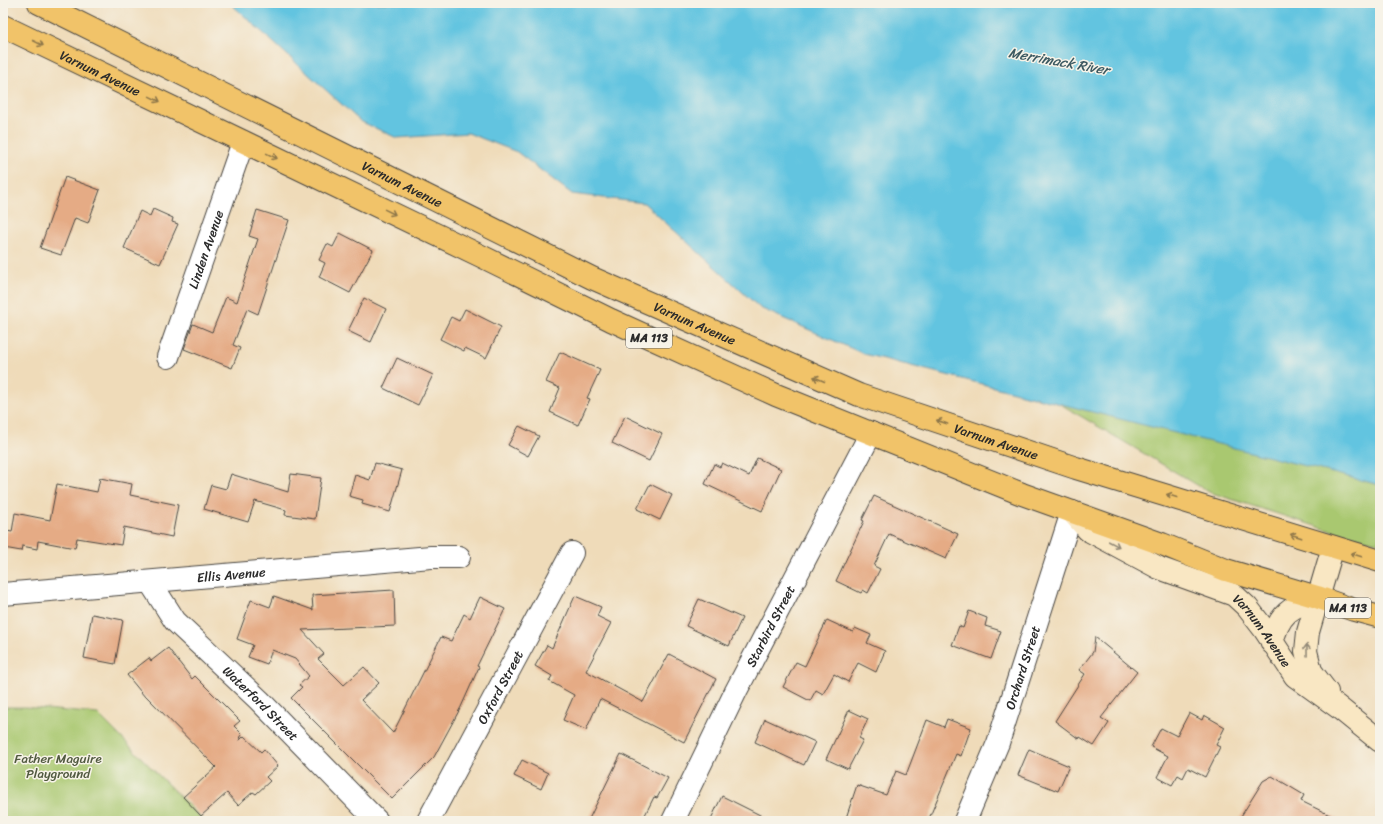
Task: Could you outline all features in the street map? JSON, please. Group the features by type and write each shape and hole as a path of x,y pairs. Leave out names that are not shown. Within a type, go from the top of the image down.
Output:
{"main road":[{"name":"Varnum Avenue","path":"39,3 592,278 859,396 1076,468 1242,517 1333,547 1308,632 1306,652 1311,671 1338,707"},
{"name":"Varnum Avenue","path":"3,26 474,252 617,324 776,395 1022,494 1162,544 1226,570 1318,597"},
{"name":"Varnum Avenue","path":"1072,512 1088,530 1159,568 1234,595 1247,607 1295,676 1338,707 1380,741"},
{"name":"MA 113","path":"1333,547 1380,561"},
{"name":"MA 113","path":"1318,597 1354,610 1380,617"},
{"path":"1272,643 1276,628 1283,615 1293,606 1318,597"}],"street":[{"name":"Linden Avenue","path":"168,357 243,142"},
{"name":"Starbird Street","path":"673,821 740,684 871,433"},
{"name":"Orchard Street","path":"965,821 998,744 1072,512"},
{"name":"Oxford Street","path":"428,821 572,553"},
{"name":"Ellis Avenue","path":"3,594 431,557 459,556"},
{"name":"Waterford Street","path":"150,582 175,621 259,700 377,821"}],"green space":[{"path":"1055,401 1380,485 1380,543 1331,531 1209,492"},
{"name":"Father Maguire Playground","path":"3,707 25,707 98,714 204,821 3,821"}],"water":[{"name":"Merrimack River","path":"230,3 1380,3 1380,485 864,354 760,308 644,203 572,194 517,152 468,133 397,138 360,121"}],"building":[{"path":"65,177 100,190 88,223 75,218 61,255 40,248"},
{"path":"153,209 173,218 172,222 178,224 160,264 124,248 140,211 150,216"},
{"path":"257,210 289,220 258,314 247,309 233,345 240,348 232,368 184,349 193,324 212,332 226,297 237,302 258,239 249,236"},
{"path":"340,233 373,250 350,293 319,277 325,263 319,260 327,244 333,247"},
{"path":"364,298 386,309 371,342 348,331"},
{"path":"465,309 501,327 486,358 465,348 464,351 440,339 451,317 459,321"},
{"path":"560,352 600,370 587,398 590,399 578,425 550,412 560,388 546,382"},
{"path":"397,358 433,375 418,405 383,388"},
{"path":"625,416 662,434 649,461 612,443"},
{"path":"519,426 539,436 528,456 508,445"},
{"path":"757,458 781,469 762,511 705,484 714,464 720,467 722,463 749,476"},
{"path":"375,463 402,470 390,512 362,504 363,500 349,496 355,475 370,480"},
{"path":"231,474 288,492 291,474 321,478 315,519 285,515 286,510 255,501 248,522 204,509 211,485 226,489"},
{"path":"100,478 132,484 130,495 178,505 172,537 124,527 121,545 77,538 75,548 38,541 37,549 22,546 21,551 4,548 7,531 12,532 15,513 50,520 57,484 97,492"},
{"path":"650,484 672,495 660,520 637,509"},
{"path":"874,496 958,534 946,559 889,534 874,566 880,569 868,593 863,590 861,593 836,581"},
{"path":"394,590 395,626 302,630 324,654 318,659 344,685 364,667 379,683 361,700 393,733 441,637 451,641 464,614 470,618 480,597 505,609 477,666 479,667 461,707 434,757 392,799 291,698 302,687 299,685 309,676 295,659 272,650 267,664 248,657 253,645 237,639 251,600 270,607 274,596 313,610 312,595"},
{"path":"575,596 601,607 597,616 611,623 586,671 643,702 669,654 716,679 684,742 600,699 586,730 563,720 574,695 549,681 552,676 535,666 547,645 552,648"},
{"path":"699,599 742,618 729,646 686,626"},
{"path":"969,611 987,618 985,626 1001,631 991,659 952,645 959,626 963,628"},
{"path":"92,614 123,620 115,664 84,658"},
{"path":"827,620 853,632 855,628 871,635 867,643 885,651 876,672 858,663 848,682 834,674 823,694 816,690 810,701 783,687 796,662 805,666"},
{"path":"1095,637 1137,672 1101,718 1109,723 1094,746 1080,737 1079,739 1055,721 1085,674 1079,670 1093,652"},
{"path":"168,648 192,679 195,676 240,721 234,726 242,734 239,741 244,736 261,752 264,749 278,766 266,777 270,781 256,794 253,792 238,805 227,793 201,816 183,797 216,767 146,696 145,697 127,675 149,658 151,661"},
{"path":"849,710 868,719 859,738 863,740 848,769 826,759"},
{"path":"1189,713 1202,720 1204,715 1225,727 1216,745 1220,747 1205,777 1188,768 1183,778 1178,775 1172,785 1157,777 1168,756 1151,747 1161,728 1177,736"},
{"path":"765,719 815,742 804,765 755,742"},
{"path":"947,719 971,728 961,756 956,754 928,821 845,821 857,785 886,795 896,771 906,775 927,720 944,727"},
{"path":"1029,749 1069,766 1058,791 1018,775"},
{"path":"621,754 668,778 657,798 654,797 642,821 588,821"},
{"path":"522,760 548,773 541,789 514,776"},
{"path":"1272,776 1304,795 1301,801 1342,821 1238,821 1263,781"},
{"path":"722,796 772,821 710,821"}]}
